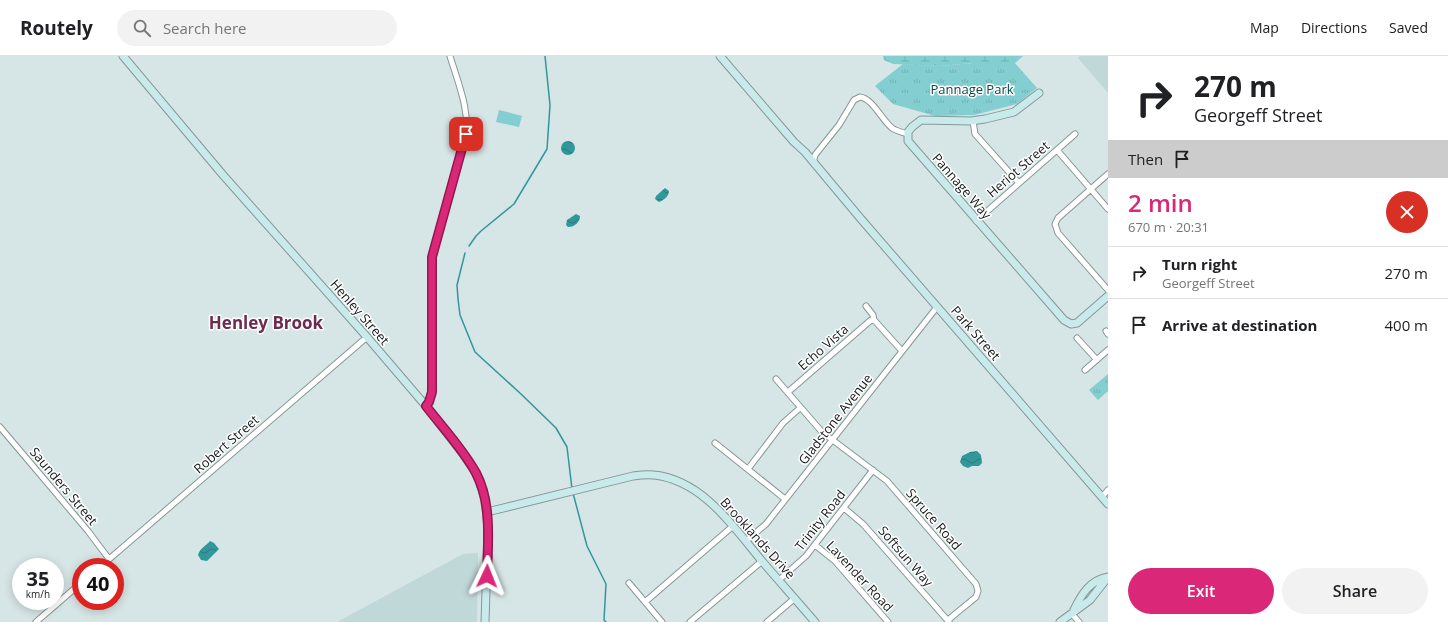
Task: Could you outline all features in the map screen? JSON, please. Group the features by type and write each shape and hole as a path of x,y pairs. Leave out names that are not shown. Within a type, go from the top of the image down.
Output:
{"street":[{"name":"Henley Street","path":"123,56 224,175 426,406 476,473 485,498 487,512 488,529 485,622"},
{"path":"426,406 432,392 432,257 465,140 467,128 465,108 450,56"},
{"name":"Park Street","path":"720,56 814,163 825,178"},
{"path":"814,163 815,155 839,125 854,100 860,97 865,98 892,128 907,134 912,127 921,120 973,121 1014,112 1039,93"},
{"path":"973,121 975,134 1019,183"},
{"name":"Pannage Way","path":"907,134 910,144 1066,322 1073,324 1077,323 1108,296"},
{"name":"Heriot Street","path":"976,221 1075,134"},
{"name":"Park Street","path":"794,142 806,158 1106,501"},
{"path":"1058,150 1108,209"},
{"path":"1108,174 1058,218 1055,223 1058,233 1108,290"},
{"path":"866,306 873,315 874,320 902,351"},
{"name":"Gladstone Avenue","path":"746,541 766,524 786,500 937,307"},
{"name":"Echo Vista","path":"788,392 871,320 874,320"},
{"name":"Robert Street","path":"110,558 367,337"},
{"path":"1077,338 1096,360"},
{"path":"1085,370 1108,350"},
{"name":"Spruce Road","path":"776,378 822,432 887,481 976,584 978,591 976,597 948,621"},
{"path":"748,468 782,424 800,408"},
{"name":"Saunders Street","path":"0,428 88,531 108,558"},
{"path":"715,443 786,500"},
{"name":"Trinity Road","path":"779,580 801,562 873,470"},
{"name":"Brooklands Drive","path":"487,512 633,476 654,475 671,479 688,487 714,505 815,622"},
{"path":"1106,501 1108,490"},
{"name":"Softsun Way","path":"844,508 863,524 948,621"},
{"path":"645,602 733,526"},
{"name":"Lavender Road","path":"815,545 835,561 888,622"},
{"path":"690,622 762,561"},
{"path":"1060,622 1073,613 1090,600 1108,577 1101,578 1086,589 1073,613"},
{"path":"629,584 662,622"},
{"path":"36,622 72,591"},
{"path":"767,622 794,598"},
{"path":"1073,613 1079,622"}],"shaded area":[{"path":"1080,56 1108,56 1108,93 1078,58"},
{"path":"478,553 477,622 337,622 463,554"}],"green space":[{"path":"883,56 1023,56 1015,63 973,63 940,66 893,64 884,60"},
{"name":"Pannage Park","path":"973,63 1015,63 1037,88 1017,104 974,115 935,116 893,104 875,86 903,64 940,66"},
{"path":"499,110 522,116 519,127 496,122"},
{"path":"1108,374 1108,391 1098,400 1089,390"}],"water":[{"path":"568,141 573,143 575,148 573,153 568,155 563,153 561,148 563,143"},
{"path":"665,188 669,191 668,195 659,202 655,199 656,196"},
{"path":"576,214 580,216 578,222 573,226 568,227 566,225 567,220"},
{"path":"977,451 981,455 982,463 979,466 972,466 968,468 963,466 960,462 962,456 970,452"},
{"path":"210,541 219,549 207,561 201,560 198,555"}],"waterway":[{"path":"469,246 481,231 514,204 547,149 550,105 545,56"},
{"path":"465,253 457,285 458,299 460,315 475,352 556,428 567,447 572,489"},
{"path":"573,493 587,546 606,584 604,620 606,622"}],"district":[{"name":"Henley Brook","path":"266,323"}],"route":[{"path":"466,134 432,257 432,392 426,406 476,473 485,498 488,529 487,576"}]}
